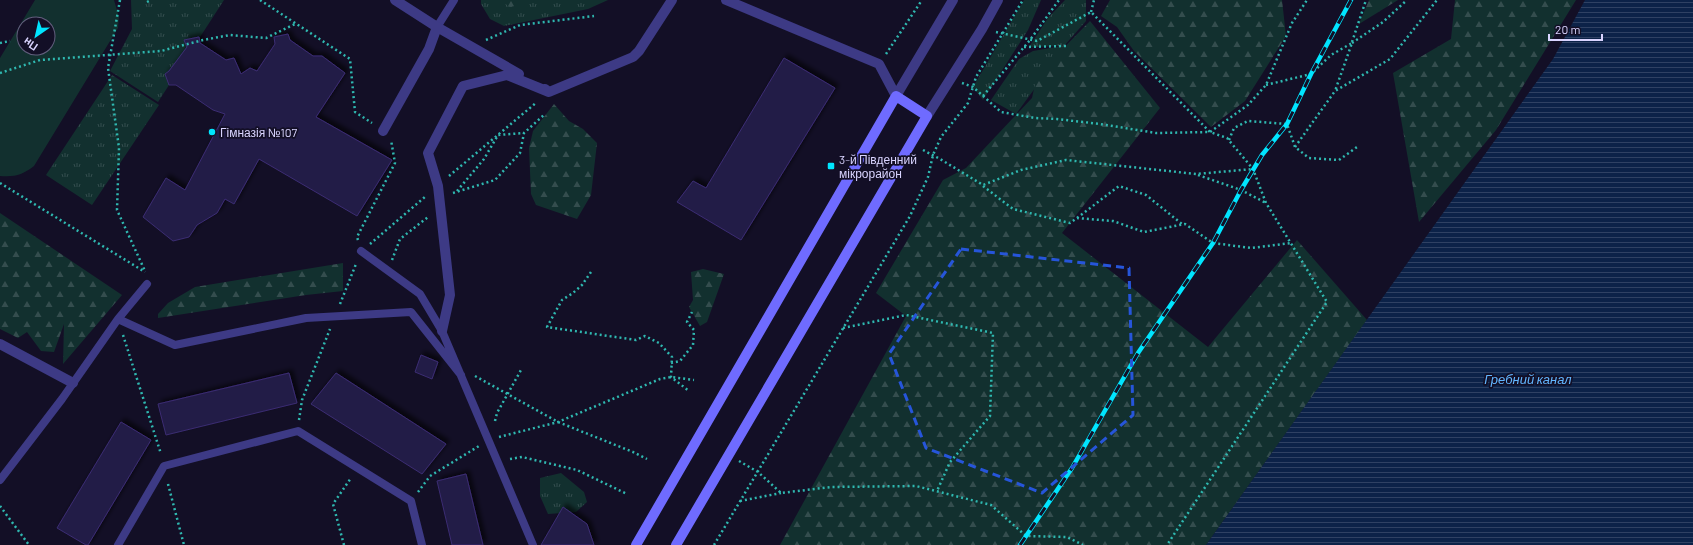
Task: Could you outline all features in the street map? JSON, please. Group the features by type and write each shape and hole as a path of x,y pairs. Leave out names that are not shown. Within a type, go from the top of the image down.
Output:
{"street":[{"path":"395,0 470,47 549,92"},
{"path":"442,331 450,295 438,186 428,153 463,86 507,75 549,92 633,57 639,51 672,0"},
{"path":"726,0 879,64 896,96 927,116"},
{"path":"636,545 953,0"},
{"path":"676,545 910,144 982,29 998,0"},
{"path":"383,131 428,49 437,27"},
{"path":"0,344 73,383"}],"lane":[{"path":"437,27 454,0"},
{"path":"361,251 420,294 442,331 534,545"},
{"path":"0,480 73,383 118,319 147,284"},
{"path":"118,319 175,345 306,318 411,312 461,375"},
{"path":"118,545 164,466 298,431 411,501 422,545"}],"path":[{"path":"120,0 108,68 119,148 117,210 146,272 147,284"},
{"path":"147,2 151,0"},
{"path":"260,0 295,24 350,58 355,112 391,136 395,163 357,237 361,251 549,92"},
{"path":"879,64 922,0"},
{"path":"714,545 910,216 928,177 933,155 941,137 968,103 976,77 1023,0"},
{"path":"983,96 1030,40 1059,0"},
{"path":"982,29 1037,41 1091,12 1094,0"},
{"path":"1210,132 1248,105 1266,85 1292,23 1307,0"},
{"path":"1295,147 1335,92 1366,0"},
{"path":"1266,85 1311,74 1331,55 1383,22 1407,0"},
{"path":"1335,92 1390,59 1437,0"},
{"path":"1091,12 1210,132"},
{"path":"470,47 520,25 594,16"},
{"path":"0,73 40,60 161,51 203,40 230,35 266,38 295,24"},
{"path":"0,43 10,42"},
{"path":"1024,47 1066,46"},
{"path":"951,78 973,87 1001,112 1036,118 1058,119 1156,133 1210,132 1225,138 1254,169 1266,203 1327,302 1167,545"},
{"path":"456,191 495,180 520,153 524,133 545,114"},
{"path":"1228,140 1234,128 1248,121 1287,124 1295,147 1310,158 1339,160 1357,147"},
{"path":"498,134 524,133"},
{"path":"388,271 400,240 456,191 484,159 498,134"},
{"path":"910,144 933,155 983,185 1013,209 1070,223 1119,186 1146,195 1183,225"},
{"path":"983,185 1021,170 1066,160 1196,174 1254,169"},
{"path":"1196,174 1241,190 1266,203"},
{"path":"0,183 146,272"},
{"path":"1077,218 1113,221 1144,232 1185,224 1213,243 1250,248 1291,243"},
{"path":"591,272 582,285 562,300 547,327 636,340 645,336 659,343 672,358 671,376"},
{"path":"671,363 680,361 692,345 694,330 687,322 692,312"},
{"path":"842,328 906,315 993,333 990,416 950,462 937,491"},
{"path":"118,319 156,439"},
{"path":"489,440 498,413 521,370"},
{"path":"298,431 302,400 313,372"},
{"path":"461,375 471,374 490,383 508,395 558,422 647,459"},
{"path":"671,376 689,391"},
{"path":"411,501 430,476 489,440 558,422 660,379 671,376 694,380"},
{"path":"728,455 758,472 781,493"},
{"path":"497,460 522,457 577,470 627,494"},
{"path":"164,466 184,545"},
{"path":"344,545 333,504 358,468"},
{"path":"740,501 781,493 831,487 916,486 991,505 1026,536 1067,537 1082,545"},
{"path":"0,506 29,545"}],"highlighted area":[{"path":"961,249 1129,268 1133,415 1042,493 926,448 889,354"}],"green space":[{"path":"35,0 114,0 119,17 118,28 34,166 26,172 18,175 0,176 0,58 16,31 16,56 56,56 56,16 25,16"},
{"path":"131,0 224,0 158,102 110,71 132,29"},
{"path":"481,0 608,0 588,9 504,26 490,19 481,4"},
{"path":"500,0 525,0 524,4 510,7"},
{"path":"1024,0 1041,0 1028,30 983,100 973,87"},
{"path":"1065,0 1086,0 1086,21 1064,46 1066,46 1016,114 991,100 1019,59 1033,51 1062,46 1029,47 1048,18"},
{"path":"1110,0 1282,0 1286,36 1245,101 1211,127 1134,51 1117,27 1101,16"},
{"path":"1369,0 1398,0 1359,24"},
{"path":"1455,0 1576,0 1496,130 1419,222 1393,73 1451,39"},
{"path":"1090,21 1160,108 1062,233 1208,347 1297,240 1367,320 1206,545 780,545 906,316 876,293 943,180 966,168 1032,98 1037,75"},
{"path":"112,75 159,105 92,205 46,175"},
{"path":"554,104 569,121 583,129 597,143 591,195 577,219 536,205 531,194 529,148 533,131"},
{"path":"0,213 122,295 63,364 64,324 54,352 41,351 27,332 18,338 0,329"},
{"path":"343,263 343,291 306,295 158,318 158,314 168,303 195,287"},
{"path":"703,269 724,274 707,322 700,326 689,307 693,300 691,272"},
{"path":"561,473 584,492 587,502 576,512 548,514 540,496 540,478"}],"water":[{"name":"Гребний канал","path":"1585,0 1693,0 1693,545 1206,545 1553,59"}],"building":[{"path":"288,34 290,40 313,56 322,56 345,73 316,117 392,160 357,216 259,159 234,204 225,199 217,213 197,225 189,237 173,241 143,217 166,178 185,190 225,114 213,110 176,85 169,85 165,74 169,71 187,47 184,40 199,37 200,43 226,60 234,58 241,74 250,68 257,71 275,44 274,37"},
{"path":"784,58 835,88 741,240 677,202 693,181 706,188"},
{"path":"421,355 438,362 432,379 415,372"},
{"path":"289,373 297,403 166,435 158,404"},
{"path":"336,373 446,444 422,474 311,404"},
{"path":"121,422 151,440 88,545 86,545 57,528"},
{"path":"466,474 483,545 452,545 437,481"},
{"path":"563,507 587,524 594,545 541,545"}],"railway":[{"path":"1020,545 1072,468 1138,353 1213,243 1241,190 1262,155 1287,124 1311,74 1351,0"}],"place":[{"name":"Гімназія №107","path":"212,132"},
{"name":"3-й Південний мікрорайон","path":"831,166"}]}
